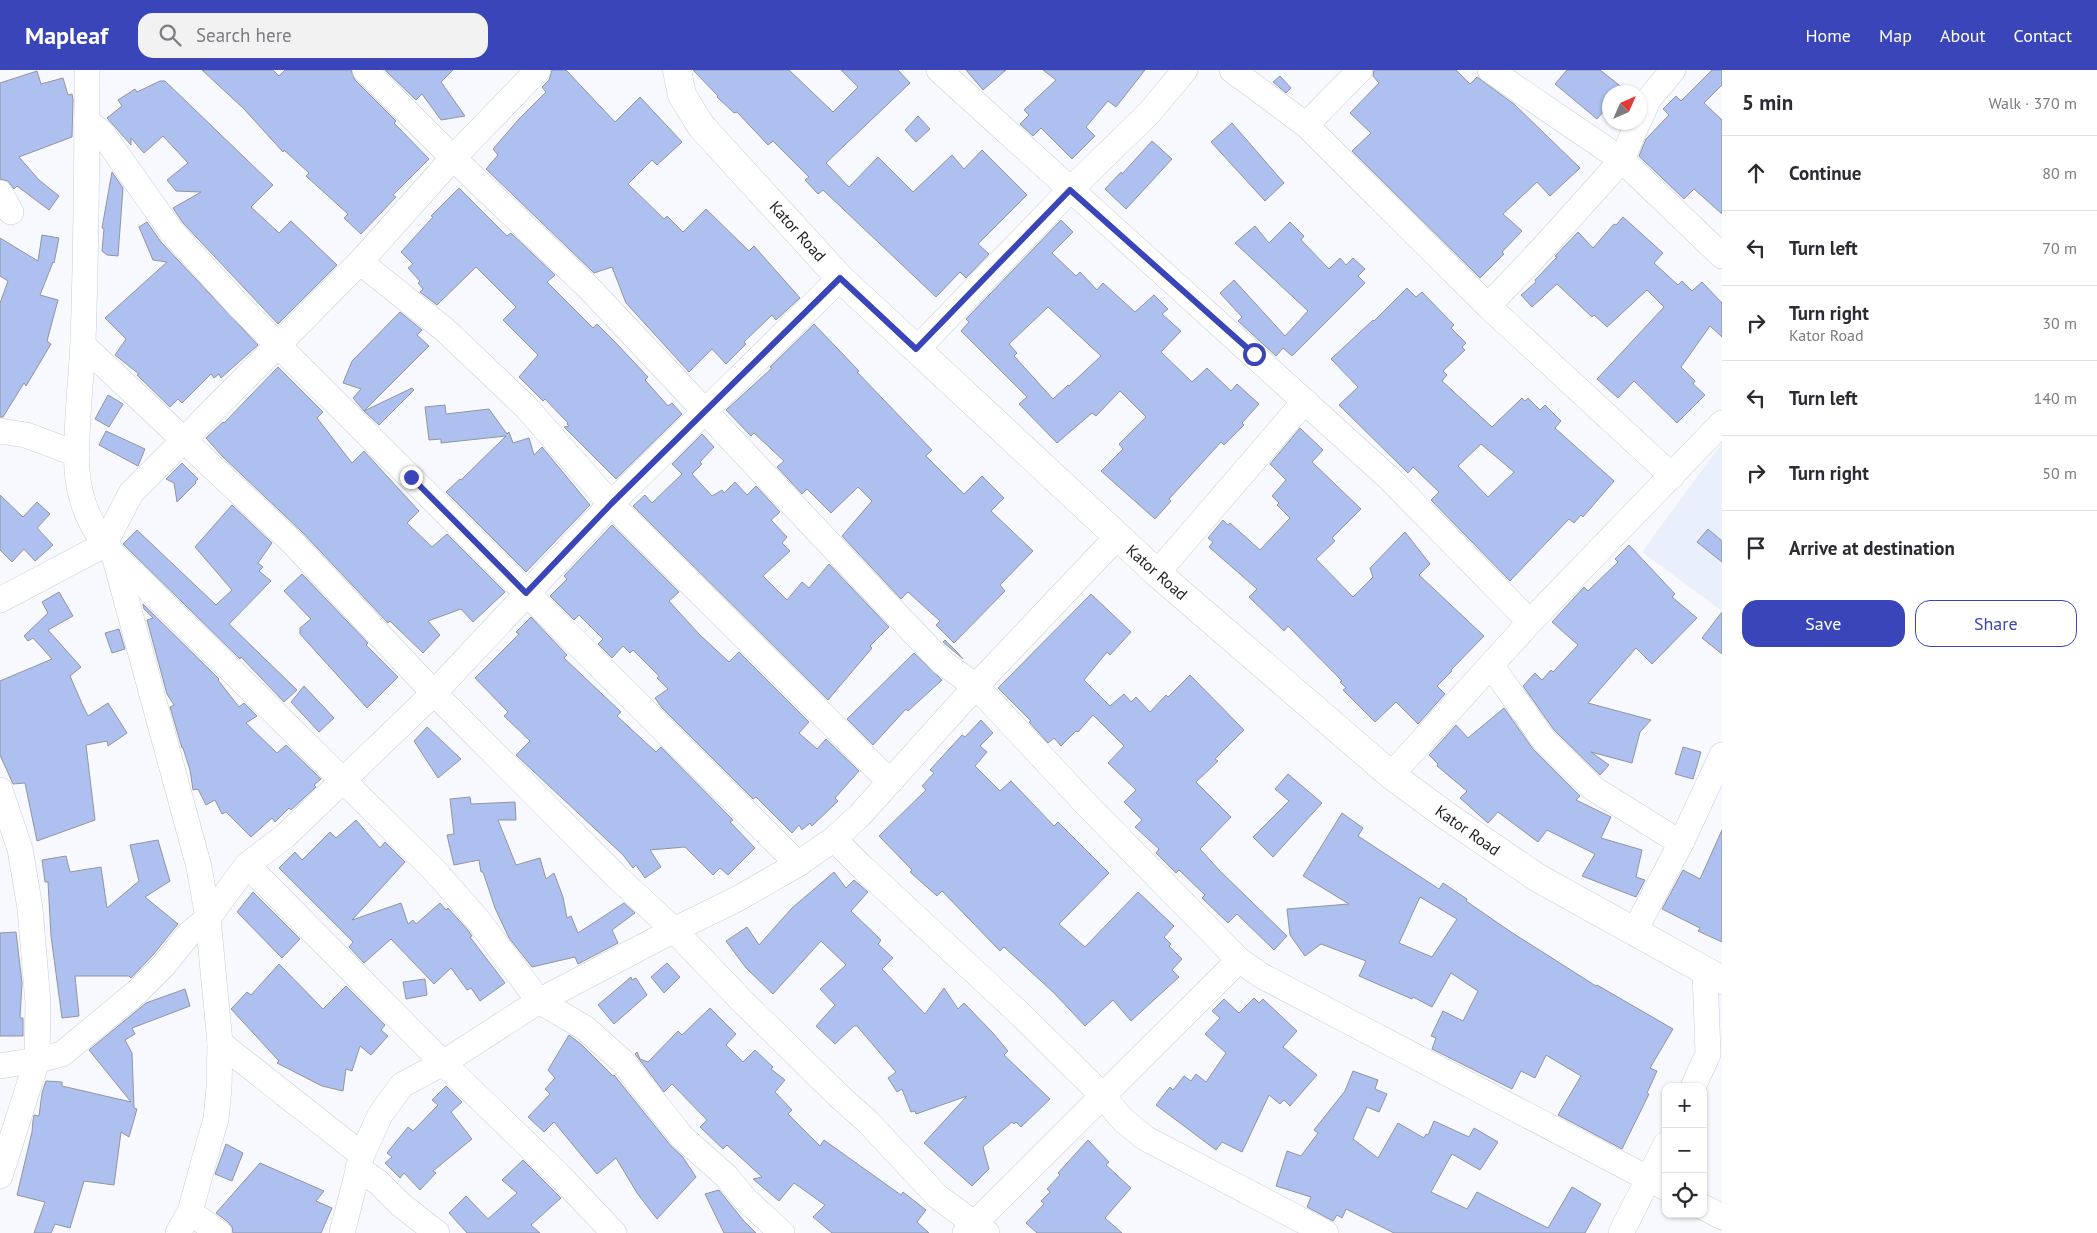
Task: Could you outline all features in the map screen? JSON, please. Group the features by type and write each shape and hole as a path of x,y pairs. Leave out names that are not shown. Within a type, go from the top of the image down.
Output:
{"main road":[{"name":"Kator Road","path":"677,70 682,95 701,126 840,278 1117,538 1157,573 1391,774 1472,834 1538,878 1714,975"}],"street":[{"path":"87,70 83,345 79,376 77,472 88,518 109,550 435,871 478,920 539,1001 584,1028 622,1062 682,1136 726,1176 746,1200 782,1233"},
{"path":"365,70 453,158 560,258 943,663 976,686 1086,804 1239,960 1262,976 1657,1183"},
{"path":"219,1233 184,1222 216,1119 220,1044 208,918 199,867 109,550 131,492 184,441 276,344 360,262 453,158 538,70"},
{"path":"940,70 1396,485 1530,622"},
{"path":"916,349 1070,190 1149,113 1185,70"},
{"path":"1232,70 1306,126 1488,306 1672,476"},
{"path":"1306,126 1360,70"},
{"path":"1490,70 1622,160 1722,256"},
{"path":"1647,102 1673,70"},
{"path":"87,121 102,133 172,232 276,344 798,864"},
{"path":"1488,306 1542,250 1622,160 1635,130"},
{"path":"360,262 445,330 526,407 611,504 890,782"},
{"path":"0,1066 62,1054 138,991 164,965 189,934 208,918 247,865 285,836 434,693 611,504 840,278"},
{"path":"83,345 292,542 434,693 616,876 674,930 742,1001 868,1122 938,1197 975,1230 1102,1094 1239,960"},
{"path":"1157,573 1305,401"},
{"path":"1391,774 1530,622 1722,423"},
{"path":"0,431 26,435 78,454"},
{"path":"342,1233 360,1162 380,1115 402,1085 443,1063 539,1001 739,898 798,864 834,839 860,815 976,686 1117,538"},
{"path":"0,600 109,550"},
{"path":"1491,665 1543,739 1594,790 1681,843"},
{"path":"1634,932 1681,843 1722,755"},
{"path":"0,790 20,849 30,908 38,1003 37,1060 0,1176"},
{"path":"834,839 1020,1014 1102,1094 1122,1119 1145,1138 1326,1233"},
{"path":"247,865 443,1063 560,1176 614,1233"},
{"path":"1696,1083 1715,1053 1714,975"},
{"path":"220,1044 360,1162 400,1204 437,1233"},
{"path":"1621,1233 1657,1183 1662,1161"},
{"path":"1707,1209 1722,1217"}],"shaded area":[{"path":"1722,443 1722,611 1642,552"}],"building":[{"path":"202,70 273,70 279,76 285,70 351,70 355,80 396,121 394,123 429,159 393,195 396,197 361,234 344,218 348,214 306,176 309,173 284,150 283,152 244,109"},
{"path":"385,70 453,70 441,82 465,116 441,120 422,94 416,100"},
{"path":"552,70 566,70 615,122 640,97 682,142 657,165 652,160 628,184 664,219 667,216 683,232 706,209 749,251 754,246 800,298 776,320 772,315 744,342 746,344 726,364 712,349 689,372 626,303 612,267 594,273 486,169 498,155 493,149 546,92 542,87 549,80"},
{"path":"693,70 789,70 833,112 858,87 841,70 898,70 910,83 826,163 849,187 878,157 913,192 952,155 964,169 982,150 1027,195 978,244 989,254 966,278 960,272 936,297 823,190 818,194 805,180 809,177 773,141 768,145 737,112 734,113 717,97"},
{"path":"966,70 1006,70 983,90"},
{"path":"1043,70 1145,70 1116,107 1108,101 1086,127 1095,136 1072,159 1041,128 1033,136 1020,124 1029,115 1024,110 1056,80"},
{"path":"1374,70 1456,70 1470,84 1477,77 1514,104 1580,168 1550,196 1537,182 1503,214 1522,231 1502,252 1504,254 1480,278 1352,151 1371,133 1350,113 1379,83 1373,76"},
{"path":"1567,70 1600,70 1619,85 1602,85 1602,113 1597,119 1555,84"},
{"path":"1712,70 1722,70 1722,85 1704,103 1722,120 1722,214 1694,189 1684,199 1639,156 1646,139 1669,115 1663,109 1676,96 1681,101"},
{"path":"37,71 41,84 63,78 68,95 72,94 73,99 72,137 19,157 39,180 59,196 49,210 17,186 14,189 8,181 0,179 0,83"},
{"path":"1280,76 1291,88 1286,93 1273,82"},
{"path":"160,81 165,81 273,185 251,207 279,233 291,221 337,265 278,324 183,223 173,208 201,192 176,191 167,180 188,163 163,136 144,153 131,138 131,145 107,118 122,106 118,100 135,89 137,92"},
{"path":"918,116 930,129 916,142 905,130"},
{"path":"1232,123 1284,183 1265,201 1211,142"},
{"path":"1152,141 1172,159 1126,209 1105,189 1121,172 1122,174"},
{"path":"112,172 123,188 118,256 107,255 102,251 104,229 102,228"},
{"path":"459,188 507,236 511,233 555,275 547,282 593,328 597,324 648,377 645,380 668,406 672,403 682,414 616,479 564,427 569,426 568,423 545,399 543,401 519,377 538,355 503,320 516,307 476,267 437,305 420,292 423,289 418,283 420,281 408,268 413,264 401,252 433,217 431,216"},
{"path":"1623,217 1663,253 1654,263 1678,285 1682,281 1692,291 1702,282 1722,303 1722,337 1710,326 1681,367 1695,381 1693,384 1705,395 1677,423 1634,381 1618,398 1597,379 1664,307 1647,290 1607,327 1594,315 1592,317 1557,284 1532,307 1521,295 1536,282 1535,280 1557,257 1555,256 1578,232 1593,248 1614,224 1616,225"},
{"path":"1061,220 1073,232 1052,253 1076,276 1080,272 1097,290 1103,283 1135,312 1154,295 1168,309 1162,314 1181,331 1161,352 1192,382 1207,368 1231,391 1237,384 1259,404 1242,423 1244,425 1224,445 1221,442 1169,499 1171,501 1155,519 1101,471 1123,449 1119,444 1146,417 1120,391 1096,416 1092,413 1057,443 1019,404 1027,397 961,331 969,322 966,319","holes":["1048,307 1101,356 1053,399 1014,356 1017,353 1009,344"]},
{"path":"147,222 161,242 258,345 221,378 219,374 214,378 211,374 182,403 178,399 170,407 137,375 139,374 115,355 126,339 105,318 167,262 153,260 139,227"},
{"path":"1290,222 1304,236 1301,240 1329,269 1340,258 1346,265 1353,258 1365,269 1358,276 1365,283 1292,356 1283,348 1276,356 1238,321 1242,317 1220,293 1234,280 1285,336 1308,311 1235,243 1255,226 1269,243"},
{"path":"42,235 59,238 54,263 40,295 58,300 47,341 51,344 26,386 24,383 3,417 0,417 0,303 8,281 0,276 0,238 38,261"},
{"path":"1407,288 1416,297 1422,292 1454,325 1451,328 1466,343 1462,347 1465,350 1443,371 1447,375 1442,381 1492,427 1522,398 1525,401 1528,398 1540,410 1545,405 1561,421 1555,428 1614,481 1583,517 1581,515 1574,523 1569,519 1510,581 1431,500 1439,492 1413,467 1408,473 1339,405 1358,387 1331,359 1374,321","holes":["1481,444 1514,472 1488,497 1458,466"]},
{"path":"400,312 422,330 417,335 429,346 364,411 353,398 361,389 343,383 352,361"},
{"path":"814,324 932,450 926,456 964,494 982,476 1004,498 991,511 1033,551 1000,585 1005,591 954,643 936,625 940,621 908,592 901,599 842,536 872,501 858,487 831,513 807,489 802,494 777,467 784,461 754,433 751,436 726,410 772,368 770,367"},
{"path":"278,367 323,412 317,418 352,463 364,451 419,511 407,523 432,547 447,534 505,592 473,622 461,609 428,621 440,635 423,653 390,621 388,623 302,532 222,456 206,438 224,423"},
{"path":"412,388 414,390 379,425 364,411"},
{"path":"108,395 123,404 109,427 95,419"},
{"path":"445,405 446,414 489,409 507,434 509,432 513,443 529,438 534,455 542,447 590,505 526,572 446,492 506,436 441,443 441,439 429,440 425,407"},
{"path":"1300,428 1323,450 1312,462 1361,509 1332,538 1335,541 1316,559 1353,597 1373,577 1370,568 1405,532 1430,564 1419,575 1484,636 1437,686 1445,694 1418,724 1396,702 1375,722 1343,690 1346,688 1340,682 1342,681 1288,626 1284,631 1249,597 1257,589 1209,547 1213,542 1208,538 1223,520 1228,525 1230,523 1260,550 1290,518 1277,505 1279,503 1272,496 1286,480 1270,464"},
{"path":"106,431 145,449 138,466 99,445"},
{"path":"702,434 714,447 692,474 712,496 722,490 724,493 735,482 747,495 756,486 780,512 771,520 787,537 782,543 790,551 763,576 787,600 802,582 809,588 829,564 889,627 870,646 872,648 828,700 633,506 645,495 652,503 682,474 672,464"},
{"path":"182,463 198,479 177,502 174,483 166,479"},
{"path":"0,495 23,517 37,502 50,514 37,528 53,545 35,561 24,549 12,562 0,550"},
{"path":"232,505 272,543 258,563 263,567 259,571 271,581 229,624 297,690 284,702 241,657 240,659 123,544 137,530 216,605 232,590 195,547"},
{"path":"612,525 679,592 669,601 699,634 729,662 739,652 809,722 799,733 817,749 826,739 859,771 835,798 838,801 812,826 810,823 802,830 799,825 792,833 756,797 753,799 662,708 655,698 668,689 657,678 659,676 633,650 630,653 623,646 612,658 598,644 603,639 579,615 574,620 550,596 567,579 564,576"},
{"path":"1708,529 1722,541 1722,562 1697,542"},
{"path":"1629,545 1675,594 1672,597 1697,618 1652,664 1636,648 1588,703 1651,720 1640,732 1632,763 1591,752 1609,765 1600,775 1554,730 1523,686 1535,673 1542,680 1551,670 1553,672 1578,645 1552,622 1584,587 1588,591 1618,562 1615,559"},
{"path":"302,574 368,643 366,645 398,677 367,708 300,634 300,628 311,619 284,591"},
{"path":"59,592 73,616 48,630 81,667 70,676 83,706 88,716 108,703 127,733 108,746 107,741 86,745 95,820 37,841 25,783 13,784 0,755 0,681 52,659 33,638 28,641 24,636 48,613 42,602"},
{"path":"1091,594 1131,632 1110,655 1107,652 1084,680 1110,706 1124,694 1131,702 1136,697 1150,712 1166,695 1168,697 1190,675 1244,730 1215,759 1218,761 1196,782 1231,817 1200,849 1287,936 1274,950 1237,914 1228,923 1202,898 1205,895 1179,870 1176,873 1156,853 1159,849 1135,827 1142,820 1124,802 1136,790 1108,763 1124,746 1093,715 1078,732 1076,731 1061,746 1054,738 1048,743 1029,722 1031,721 998,688"},
{"path":"143,604 219,679 239,707 244,703 257,716 246,723 277,753 286,745 321,779 314,785 316,787 291,810 289,808 275,822 272,818 251,837 226,812 222,814 215,800 206,805 198,789 193,790 190,770 170,707 174,705 167,694 147,620 153,618 144,609"},
{"path":"1722,612 1722,654 1702,638"},
{"path":"531,617 567,655 564,658 621,712 617,716 656,752 661,747 733,820 730,822 755,848 728,875 720,868 713,875 685,847 650,850 661,867 645,878 636,865 633,868 623,855 516,755 530,741 504,716 508,712 475,678 519,634 516,632"},
{"path":"119,629 125,649 112,653 105,633"},
{"path":"945,640 957,652 963,659 943,642"},
{"path":"914,653 942,680 908,711 906,709 873,745 847,719"},
{"path":"304,686 334,718 319,732 291,702"},
{"path":"1504,708 1533,749 1580,796 1576,800 1611,817 1601,838 1642,850 1636,877 1645,880 1636,897 1582,876 1595,854 1547,830 1538,842 1498,812 1488,823 1460,798 1467,791 1437,766 1438,764 1429,755 1456,725 1468,738"},
{"path":"981,720 993,733 980,746 987,752 975,766 1000,791 1011,781 1054,826 1058,822 1109,873 1059,924 1085,947 1138,892 1174,926 1164,937 1171,944 1169,946 1182,959 1172,970 1179,977 1131,1021 1113,1000 1085,1026 1054,993 1004,947 1000,951 942,891 937,896 910,872 912,870 879,836 926,790 922,786 934,773 930,770 962,735 965,737"},
{"path":"427,727 461,759 438,778 414,741"},
{"path":"1683,747 1701,752 1693,779 1675,774"},
{"path":"1288,774 1322,803 1273,857 1253,837 1289,801 1275,789"},
{"path":"470,797 471,804 515,802 516,820 498,820 516,865 540,858 546,879 554,873 563,897 567,918 571,916 578,933 624,903 635,913 612,930 618,943 578,964 575,957 532,967 509,938 495,908 483,872 481,872 479,860 454,865 447,835 454,834 450,799"},
{"path":"1342,813 1363,828 1358,836 1439,889 1443,883 1511,932 1596,986 1673,1029 1650,1068 1657,1071 1647,1093 1649,1094 1622,1149 1558,1115 1581,1076 1546,1055 1535,1078 1521,1071 1512,1089 1432,1049 1436,1038 1431,1036 1443,1011 1463,1021 1478,991 1451,973 1432,1007 1413,997 1412,999 1359,976 1366,961 1321,944 1305,956 1290,935 1287,909 1349,904 1303,876","holes":["1420,897 1457,919 1432,957 1399,943"]},
{"path":"356,820 380,848 385,842 405,862 352,920 401,903 408,924 413,920 416,924 440,903 446,910 448,908 467,929 472,936 470,937 505,983 480,1001 471,988 467,990 451,968 434,984 391,939 364,963 349,947 353,942 279,868 295,852 302,860 330,832 336,838"},
{"path":"1722,830 1722,942 1698,931 1700,928 1662,909 1683,870 1700,879"},
{"path":"158,840 170,881 145,897 178,924 131,978 129,976 75,976 79,1016 62,1018 51,936 48,882 45,882 42,860 66,856 70,872 101,867 107,908 139,881 130,845"},
{"path":"834,872 846,888 854,880 868,892 851,911 881,940 878,944 893,958 882,969 925,1014 944,988 958,1009 964,1003 1008,1051 1004,1055 1050,1099 1021,1127 1016,1122 1014,1124 1012,1122 983,1147 989,1169 972,1186 924,1143 967,1096 916,1114 915,1111 911,1112 902,1089 897,1092 888,1078 896,1072 857,1026 854,1026 835,1044 816,1026 835,1005 820,989 846,965 821,941 773,994 746,968 726,941 747,927 759,945 792,908"},
{"path":"253,892 300,939 282,958 237,912"},
{"path":"16,932 22,983 20,1018 23,1018 23,1036 0,1036 0,933"},
{"path":"667,963 680,977 664,993 651,977"},
{"path":"279,964 323,1009 346,986 385,1025 381,1030 388,1036 371,1055 360,1046 352,1071 346,1069 343,1091 322,1086 277,1063 279,1061 231,1009 247,992 251,995"},
{"path":"631,977 632,980 636,978 647,995 614,1024 598,1005"},
{"path":"425,979 427,995 406,999 403,982"},
{"path":"185,989 190,1006 132,1028 135,1034 125,1040 132,1053 134,1108 137,1109 129,1137 121,1132 114,1185 84,1181 70,1228 55,1224 51,1233 34,1233 45,1202 17,1195 32,1132 34,1115 39,1116 42,1093 46,1081 62,1082 62,1086 131,1102 89,1050 146,1003"},
{"path":"1254,998 1259,1003 1263,999 1297,1031 1283,1047 1317,1075 1290,1106 1284,1100 1280,1104 1269,1095 1242,1152 1222,1142 1216,1150 1156,1105 1170,1087 1173,1090 1184,1076 1191,1081 1196,1074 1206,1082 1226,1053 1205,1034 1220,1018 1212,1011 1224,999 1239,1013"},
{"path":"710,1008 736,1034 726,1045 743,1062 755,1050 773,1067 771,1069 785,1080 775,1092 792,1110 788,1114 820,1146 824,1140 901,1195 903,1192 926,1210 917,1222 929,1233 832,1233 813,1217 825,1205 794,1183 779,1201 753,1179 762,1177 727,1145 723,1149 700,1127 707,1120 672,1084 664,1092 635,1054 637,1052 640,1059 648,1062 678,1031 682,1035"},
{"path":"569,1035 614,1075 671,1146 682,1156 696,1177 657,1219 637,1193 616,1158 597,1174 554,1122 544,1132 528,1117 550,1094 545,1089 555,1078 548,1070"},
{"path":"1353,1071 1378,1080 1375,1089 1387,1094 1379,1112 1367,1107 1353,1139 1378,1158 1398,1123 1424,1138 1426,1134 1428,1135 1434,1121 1469,1137 1474,1128 1498,1142 1480,1170 1452,1154 1431,1192 1467,1209 1477,1192 1548,1228 1572,1187 1601,1204 1585,1233 1394,1233 1346,1209 1342,1218 1337,1215 1333,1221 1307,1207 1311,1197 1276,1186 1287,1151 1301,1156 1318,1133 1314,1130 1345,1091"},
{"path":"446,1086 462,1102 451,1112 472,1139 433,1171 436,1173 420,1190 404,1173 400,1178 385,1163 392,1157 387,1153 408,1127 413,1131 438,1105 432,1100"},
{"path":"1088,1140 1109,1162 1106,1165 1131,1188 1105,1218 1122,1233 1037,1233 1026,1223 1044,1204 1041,1201 1050,1192 1047,1189 1060,1175 1058,1173"},
{"path":"226,1144 243,1153 232,1181 215,1174"},
{"path":"523,1160 561,1198 531,1225 540,1233 467,1233 449,1213 466,1196 488,1219 517,1193 502,1180"},
{"path":"260,1163 324,1191 316,1201 332,1208 321,1233 233,1233 232,1227 228,1222 216,1213"},
{"path":"719,1190 756,1233 724,1233 705,1194"}],"route":[{"path":"411,477 526,593 611,504 840,278 916,349 1070,190 1254,354"}]}
